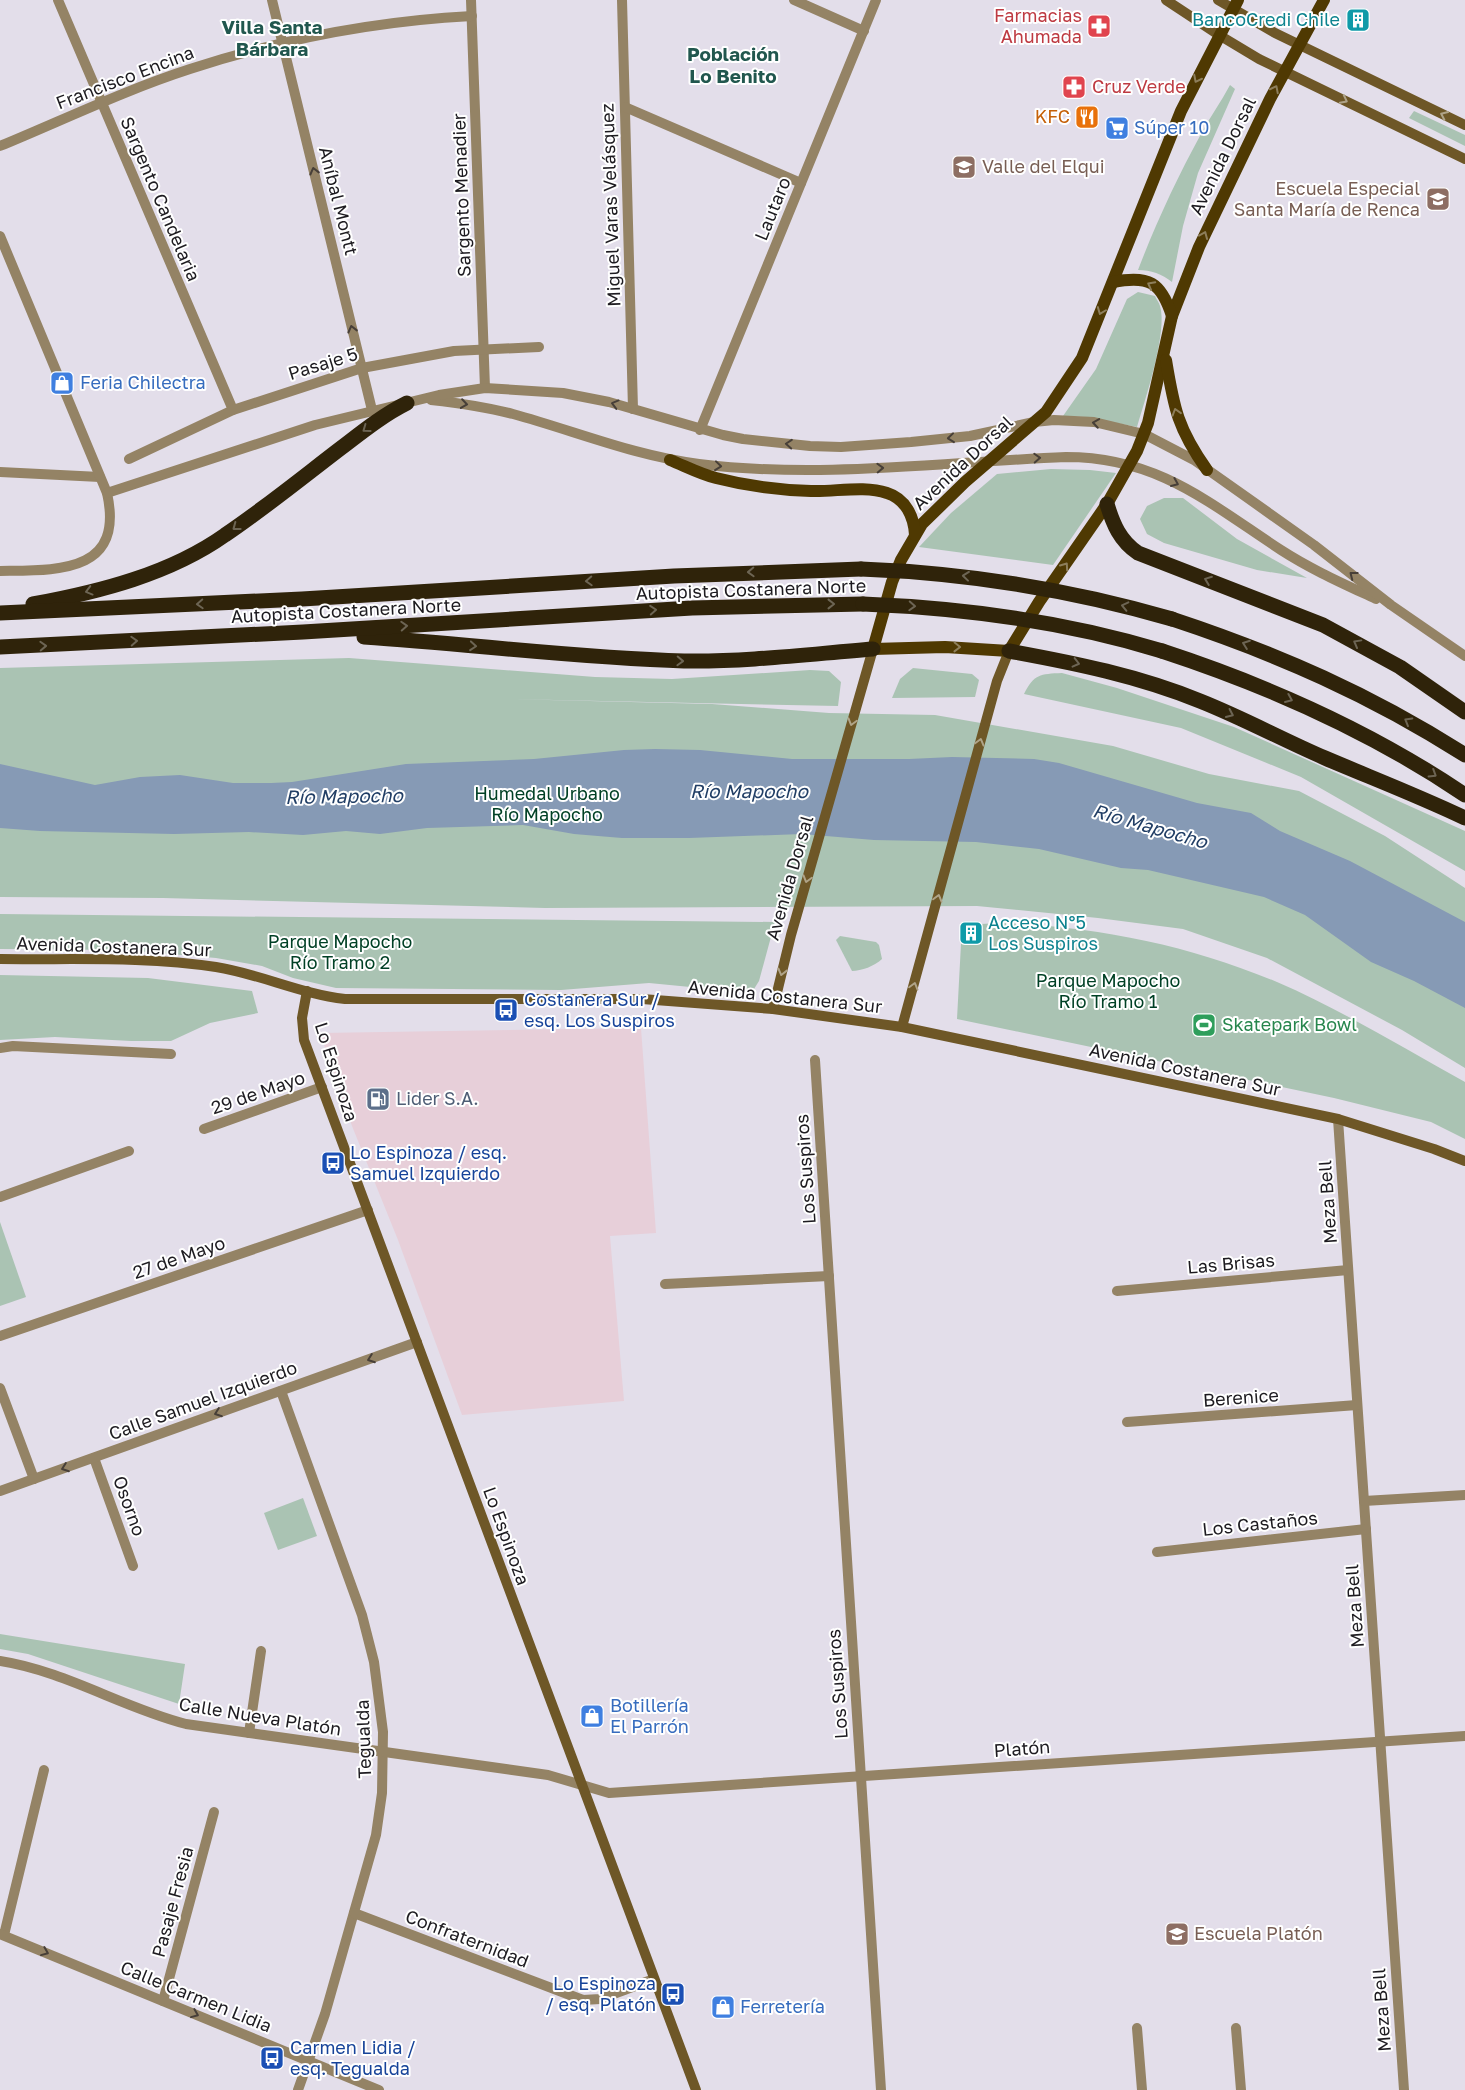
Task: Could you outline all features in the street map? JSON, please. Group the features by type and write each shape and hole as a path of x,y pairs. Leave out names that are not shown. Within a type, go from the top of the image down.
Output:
{"highway":[{"path":"0,611 99,589 179,562 225,536 366,429 411,402"},
{"path":"1107,504 1115,528 1121,537 1138,553 1323,625 1400,667 1465,712"},
{"name":"Autopista Costanera Norte","path":"0,611 302,599 800,570 892,570 984,578 1050,589 1172,619 1253,647 1309,670 1369,700 1465,755"},
{"name":"Autopista Costanera Norte","path":"0,647 303,632 692,608 799,604 887,605 984,612 1070,627 1162,651 1245,680 1330,717 1413,762 1465,795"},
{"path":"303,632 392,638 566,655 685,661 738,660 873,649"},
{"path":"1010,651 1070,662 1125,676 1192,698 1465,818"}],"main road":[{"path":"1166,0 1219,36 1259,59 1465,159"},
{"path":"1218,0 1235,4 1275,33 1465,125"},
{"name":"Avenida Dorsal","path":"902,1027 997,681 1010,651 1040,602 1107,504 1130,464 1144,434 1172,316 1212,218 1285,70 1324,0"},
{"name":"Avenida Dorsal","path":"773,1009 791,935 892,582 900,560 914,535 926,519 1046,412 1082,358 1171,134 1235,4"},
{"path":"1113,282 1132,279 1142,280 1156,286 1166,298 1172,316"},
{"path":"1164,352 1178,419 1190,446 1207,470"},
{"path":"670,460 714,478 768,488 812,491 870,490 888,493 908,508 912,517 914,535"},
{"path":"873,649 945,647 1010,651"},
{"name":"Avenida Costanera Sur","path":"0,959 189,963 249,973 326,997 345,999 642,999 773,1009 902,1027 1338,1119 1434,1149 1465,1161"},
{"name":"Lo Espinoza","path":"307,991 302,1009 302,1029 322,1087 696,2090"}],"street":[{"name":"Sargento Candelaria","path":"58,0 233,410"},
{"name":"Aníbal Montt","path":"272,0 372,410"},
{"name":"Sargento Menadier","path":"471,0 485,388"},
{"name":"Miguel Varas Velásquez","path":"622,0 633,409"},
{"path":"794,0 864,31"},
{"name":"Lautaro","path":"700,430 876,0"},
{"name":"Francisco Encina","path":"0,146 189,69 282,42 376,24 472,16"},
{"path":"625,107 801,183"},
{"path":"0,236 107,493 110,513 108,533 104,544 93,556 82,563 66,568 0,571"},
{"name":"Pasaje 5","path":"129,459 233,410 362,368 424,355 484,349 539,347"},
{"path":"107,493 315,425 372,410 456,392 485,388 513,388 564,393 633,409 700,430 751,440 840,447 970,436 1034,422 1068,420 1094,422 1144,434 1181,452 1314,545 1391,605 1465,656"},
{"path":"411,402 458,403 491,409 670,460 729,467 790,470 881,468 1072,457 1110,459 1130,464 1184,486 1308,567 1391,605"},
{"path":"0,472 100,477"},
{"path":"0,1048 13,1046 171,1054"},
{"name":"Los Suspiros","path":"816,1060 881,2090"},
{"name":"29 de Mayo","path":"204,1129 322,1087"},
{"name":"Meza Bell","path":"1338,1119 1404,2090"},
{"path":"0,1197 129,1151"},
{"name":"27 de Mayo","path":"0,1336 368,1210"},
{"name":"Las Brisas","path":"1117,1291 1348,1270"},
{"path":"665,1284 829,1276"},
{"name":"Calle Samuel Izquierdo","path":"0,1491 417,1342"},
{"path":"0,1388 34,1479"},
{"name":"Tegualda","path":"281,1391 362,1615 369,1639 381,1709 382,1793 380,1820 325,2014 298,2090"},
{"name":"Berenice","path":"1127,1422 1358,1405"},
{"name":"Osorno","path":"94,1458 133,1566"},
{"path":"1364,1501 1465,1495"},
{"name":"Los Castaños","path":"1157,1552 1366,1529"},
{"path":"249,1733 261,1651"},
{"name":"Calle Nueva Platón","path":"0,1661 45,1671 173,1721 548,1775 581,1785"},
{"name":"Platón","path":"581,1785 609,1793 1465,1736"},
{"path":"2,1934 44,1770"},
{"name":"Pasaje Fresia","path":"163,2001 214,1812"},
{"name":"Confraternidad","path":"354,1913 583,2000 600,1999 654,1979"},
{"name":"Calle Carmen Lidia","path":"2,1934 379,2090"},
{"path":"1137,2028 1142,2090"},
{"path":"1236,2028 1241,2090"}],"shaded area":[{"path":"641,1028 656,1233 610,1236 624,1401 462,1415 398,1240 352,1126 320,1033"}],"green space":[{"path":"1230,85 1235,89 1198,173 1183,226 1172,282 1156,273 1138,270 1184,167 1204,128"},
{"path":"1414,111 1465,135 1465,146 1409,118"},
{"path":"1138,292 1155,296 1160,306 1162,317 1154,366 1137,427 1086,417 1063,416 1096,369 1127,299"},
{"path":"1051,469 1116,473 1053,565 919,547 951,513 997,474"},
{"path":"1164,498 1183,498 1237,539 1307,578 1257,570 1164,543 1147,534 1140,519 1147,506"},
{"name":"Humedal Urbano Río Mapocho","path":"349,658 595,677 672,679 810,670 829,671 841,682 838,706 504,699 712,704 829,713 935,715 1113,746 1209,774 1299,791 1385,836 1465,888 1465,1068 1402,1030 1267,958 1183,929 1098,918 977,906 545,908 163,898 0,897 0,668"},
{"path":"913,668 972,674 979,680 975,697 892,698 900,679"},
{"path":"1062,673 1117,688 1234,727 1465,831 1465,871 1301,777 1181,728 1024,694 1031,682 1038,676"},
{"name":"Parque Mapocho Río Tramo 2","path":"0,914 775,922 759,981 754,989 742,992 649,983 561,990 336,988 293,978 262,966 216,958 125,950 0,949"},
{"name":"Parque Mapocho Río Tramo 1","path":"1000,923 1071,928 1106,933 1176,948 1244,969 1301,993 1349,1017 1465,1082 1465,1139 1431,1122 1334,1098 957,1019 962,925"},
{"path":"840,936 876,942 879,945 882,959 868,968 852,971 836,940"},
{"path":"0,975 148,978 252,991 258,1013 210,1023 171,1041 55,1037 0,1040"},
{"path":"0,1222 26,1297 0,1306"},
{"path":"303,1498 317,1536 278,1550 264,1513"},
{"path":"0,1634 185,1664 179,1704 28,1654 0,1649"}],"water":[{"name":"Río Mapocho","path":"624,750 700,750 792,759 952,757 1034,759 1059,763 1197,803 1251,813 1280,831 1350,861 1465,922 1465,1008 1414,981 1371,962 1305,915 1264,897 1148,870 1121,868 1039,849 976,842 874,840 802,834 622,838 574,834 523,825 427,828 380,834 346,831 303,835 249,832 174,834 40,831 0,828 0,764 95,785 140,777 180,775 233,783 271,783 292,782 406,764 534,759"}],"place":[{"name":"BancoCredi Chile","path":"1358,20"},
{"name":"Farmacias Ahumada","path":"1099,26"},
{"name":"Cruz Verde","path":"1074,87"},
{"name":"KFC","path":"1087,117"},
{"name":"Súper 10","path":"1117,128"},
{"name":"Valle del Elqui","path":"964,167"},
{"name":"Escuela Especial Santa María de Renca","path":"1438,199"},
{"name":"Feria Chilectra","path":"62,383"},
{"name":"Acceso N°5 Los Suspiros","path":"971,933"},
{"name":"Costanera Sur / esq. Los Suspiros","path":"506,1010"},
{"name":"Skatepark Bowl","path":"1204,1025"},
{"name":"Lider S.A.","path":"378,1099"},
{"name":"Lo Espinoza / esq. Samuel Izquierdo","path":"333,1163"},
{"name":"Botillería El Parrón","path":"592,1716"},
{"name":"Escuela Platón","path":"1177,1934"},
{"name":"Lo Espinoza / esq. Platón","path":"673,1994"},
{"name":"Ferretería","path":"723,2007"},
{"name":"Carmen Lidia / esq. Tegualda","path":"272,2058"}],"district":[{"name":"Villa Santa Bárbara","path":"272,38"},
{"name":"Población Lo Benito","path":"733,65"}]}
